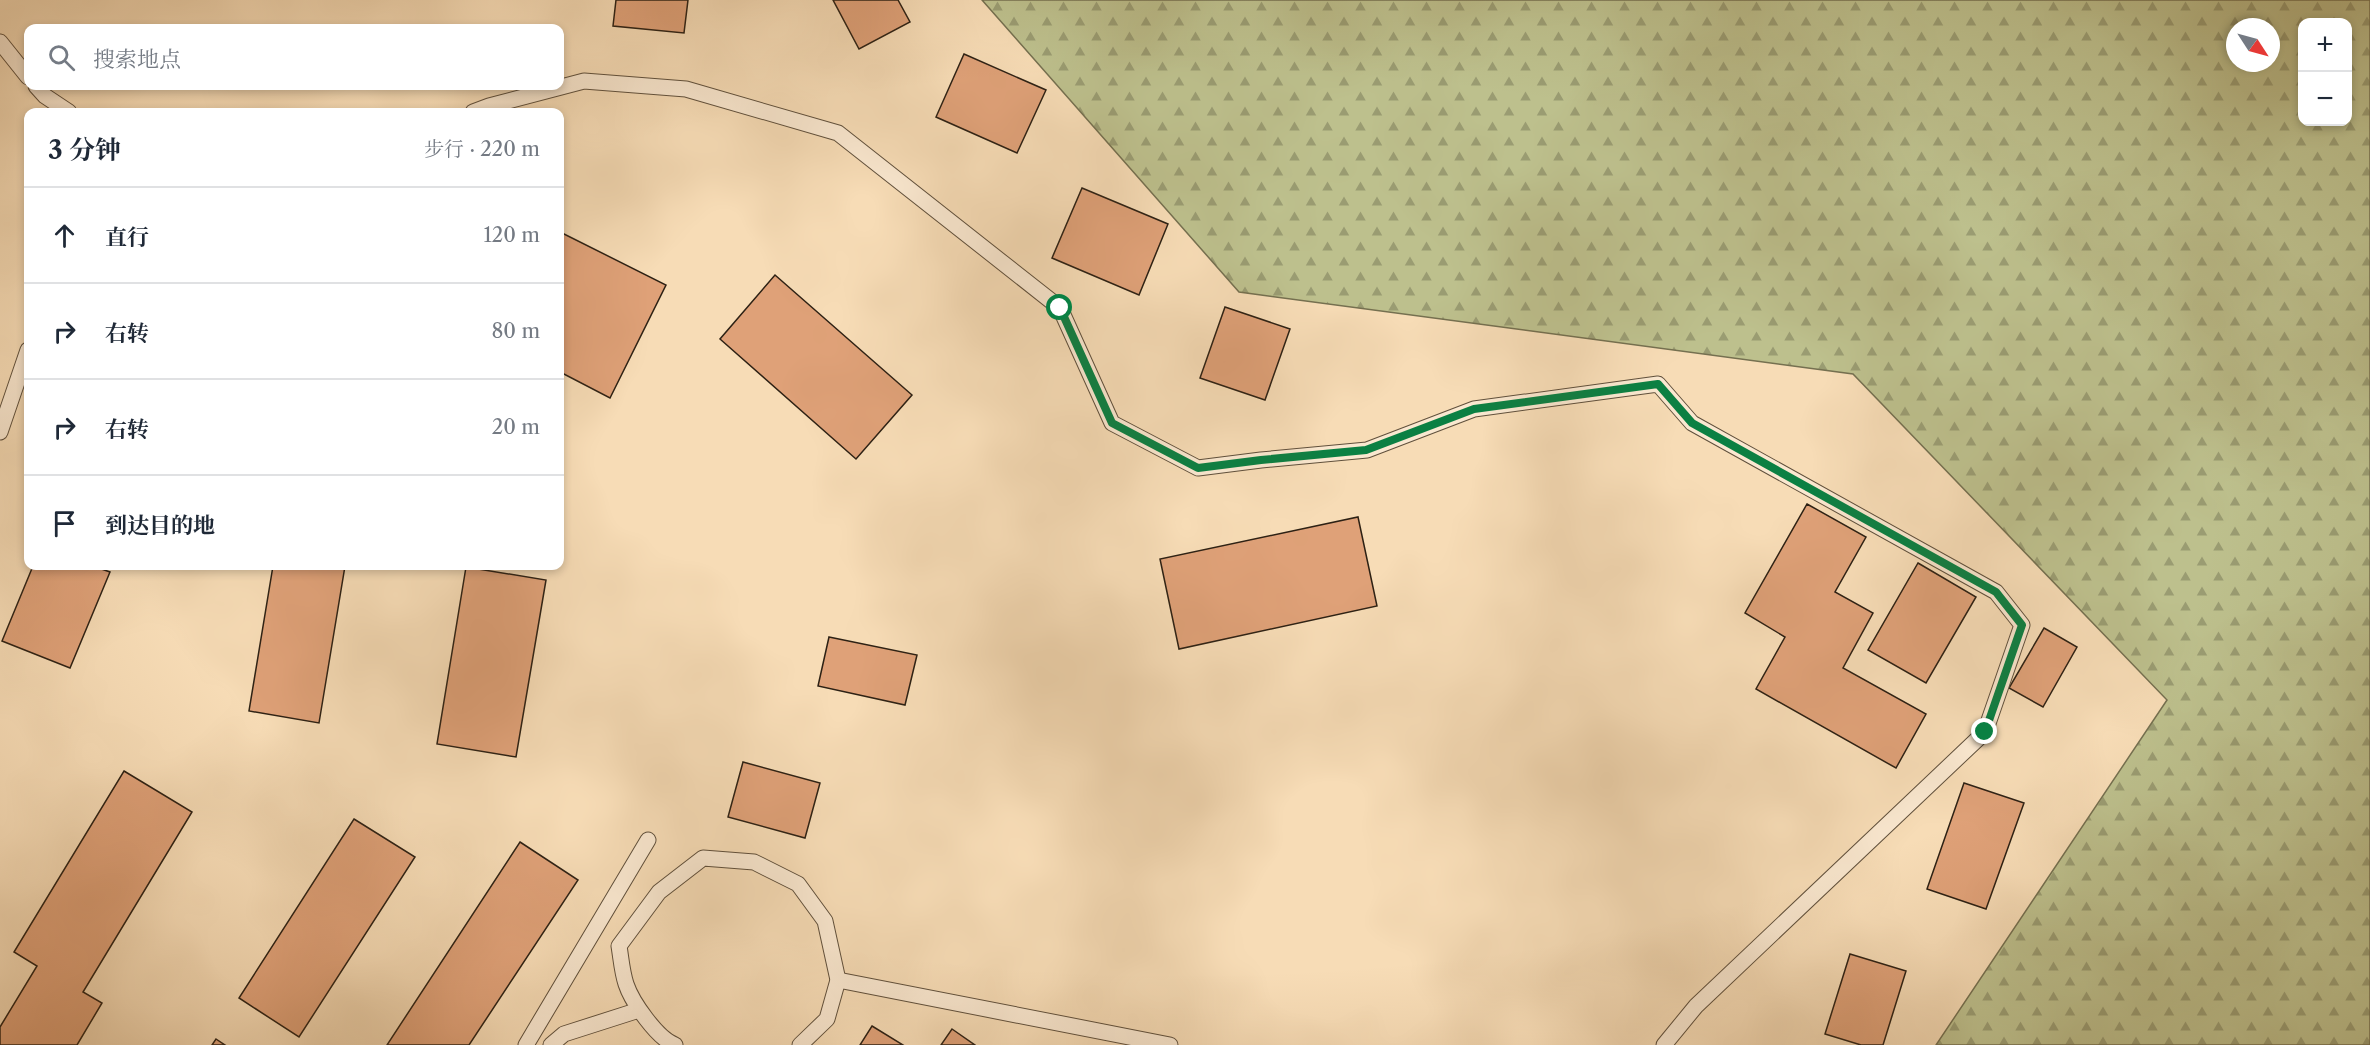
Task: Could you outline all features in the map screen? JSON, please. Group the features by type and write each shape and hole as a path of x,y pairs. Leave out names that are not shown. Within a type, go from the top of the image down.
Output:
{"lane":[{"path":"0,42 24,71"},
{"path":"564,86 584,81 686,89 838,133 1060,308 1112,423 1198,468 1366,450 1474,409 1658,384 1692,423 1996,592 2022,625 1985,732 1695,1006 1664,1045"},
{"path":"40,90 63,108"},
{"path":"484,108 550,90"},
{"path":"0,432 24,363"},
{"path":"526,1045 648,840"},
{"path":"675,1045 668,1042 639,1010 626,984 619,946 659,892 703,858 754,861 798,884 825,921 838,980 827,1019 800,1045"},
{"path":"838,980 1170,1045"},
{"path":"551,1045 564,1034 639,1010"}],"green space":[{"path":"982,0 2370,0 2370,1045 1936,1045 2167,700 1853,374 1239,292"}],"building":[{"path":"616,0 688,0 684,33 613,26"},
{"path":"833,0 898,0 910,22 859,49"},
{"path":"964,54 1046,90 1017,153 936,117"},
{"path":"1082,188 1168,224 1139,295 1052,258"},
{"path":"564,234 666,285 610,398 564,374"},
{"path":"775,275 912,395 856,459 720,339"},
{"path":"1225,307 1290,329 1265,400 1200,378"},
{"path":"1807,504 1866,537 1835,592 1873,613 1843,668 1926,714 1896,768 1756,689 1785,637 1745,613"},
{"path":"1358,517 1377,606 1179,649 1160,559"},
{"path":"1918,563 1976,597 1926,683 1868,650"},
{"path":"31,570 104,570 110,572 70,668 2,641"},
{"path":"272,570 344,570 319,723 249,711"},
{"path":"466,570 484,570 546,580 516,757 437,744"},
{"path":"2044,628 2077,647 2043,707 2009,688"},
{"path":"829,637 917,655 905,705 818,686"},
{"path":"743,762 820,783 805,838 728,817"},
{"path":"124,771 192,812 83,992 102,1003 77,1045 0,1045 0,1027 37,966 14,952"},
{"path":"1964,783 2024,803 1986,909 1927,889"},
{"path":"354,819 415,857 299,1037 239,998"},
{"path":"520,842 578,880 469,1045 387,1045"},
{"path":"1850,954 1906,971 1883,1045 1861,1045 1825,1034"},
{"path":"872,1026 903,1045 860,1045"},
{"path":"952,1029 975,1045 941,1045"},
{"path":"216,1039 225,1045 212,1045"}],"route":[{"path":"1060,308 1112,423 1198,468 1366,450 1474,409 1658,384 1692,423 1996,592 2022,625 1985,732"}]}
